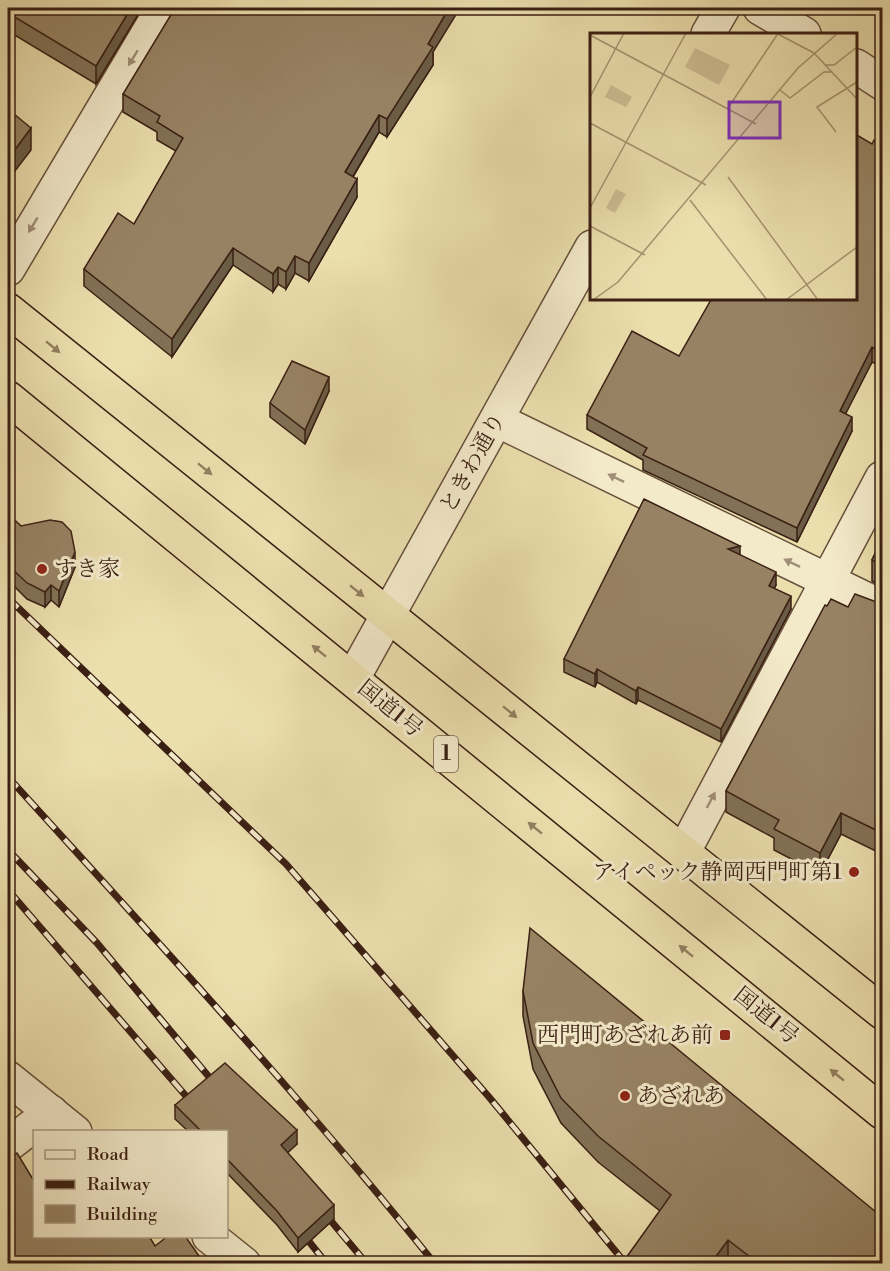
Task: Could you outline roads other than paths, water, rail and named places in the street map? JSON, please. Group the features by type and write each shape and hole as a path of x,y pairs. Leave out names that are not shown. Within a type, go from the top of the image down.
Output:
{"highway":[{"path":"8,310 882,1012"},
{"name":"国道1号","path":"8,398 882,1112"}],"street":[{"path":"8,269 163,8"},
{"path":"709,33 723,8"},
{"path":"760,8 802,33"},
{"path":"857,67 882,83"},
{"name":"ときわ通り","path":"353,678 590,249"},
{"path":"497,420 882,607"},
{"path":"684,851 882,478"},
{"path":"8,1078 63,1122 44,1130"},
{"path":"8,1145 33,1135"},
{"path":"212,1238 244,1263"}],"railway":[{"path":"8,598 286,864 489,1097 626,1264"},
{"path":"8,777 279,1078 435,1264"},
{"path":"8,850 97,943 220,1090"},
{"path":"8,890 215,1130"},
{"path":"321,1209 367,1264"},
{"path":"299,1229 327,1264"}],"place":[{"name":"すき家","path":"42,569"},
{"name":"アイペック静岡西門町第1","path":"854,872"},
{"name":"西門町あざれあ前","path":"725,1035"},
{"name":"あざれあ","path":"625,1096"}]}
